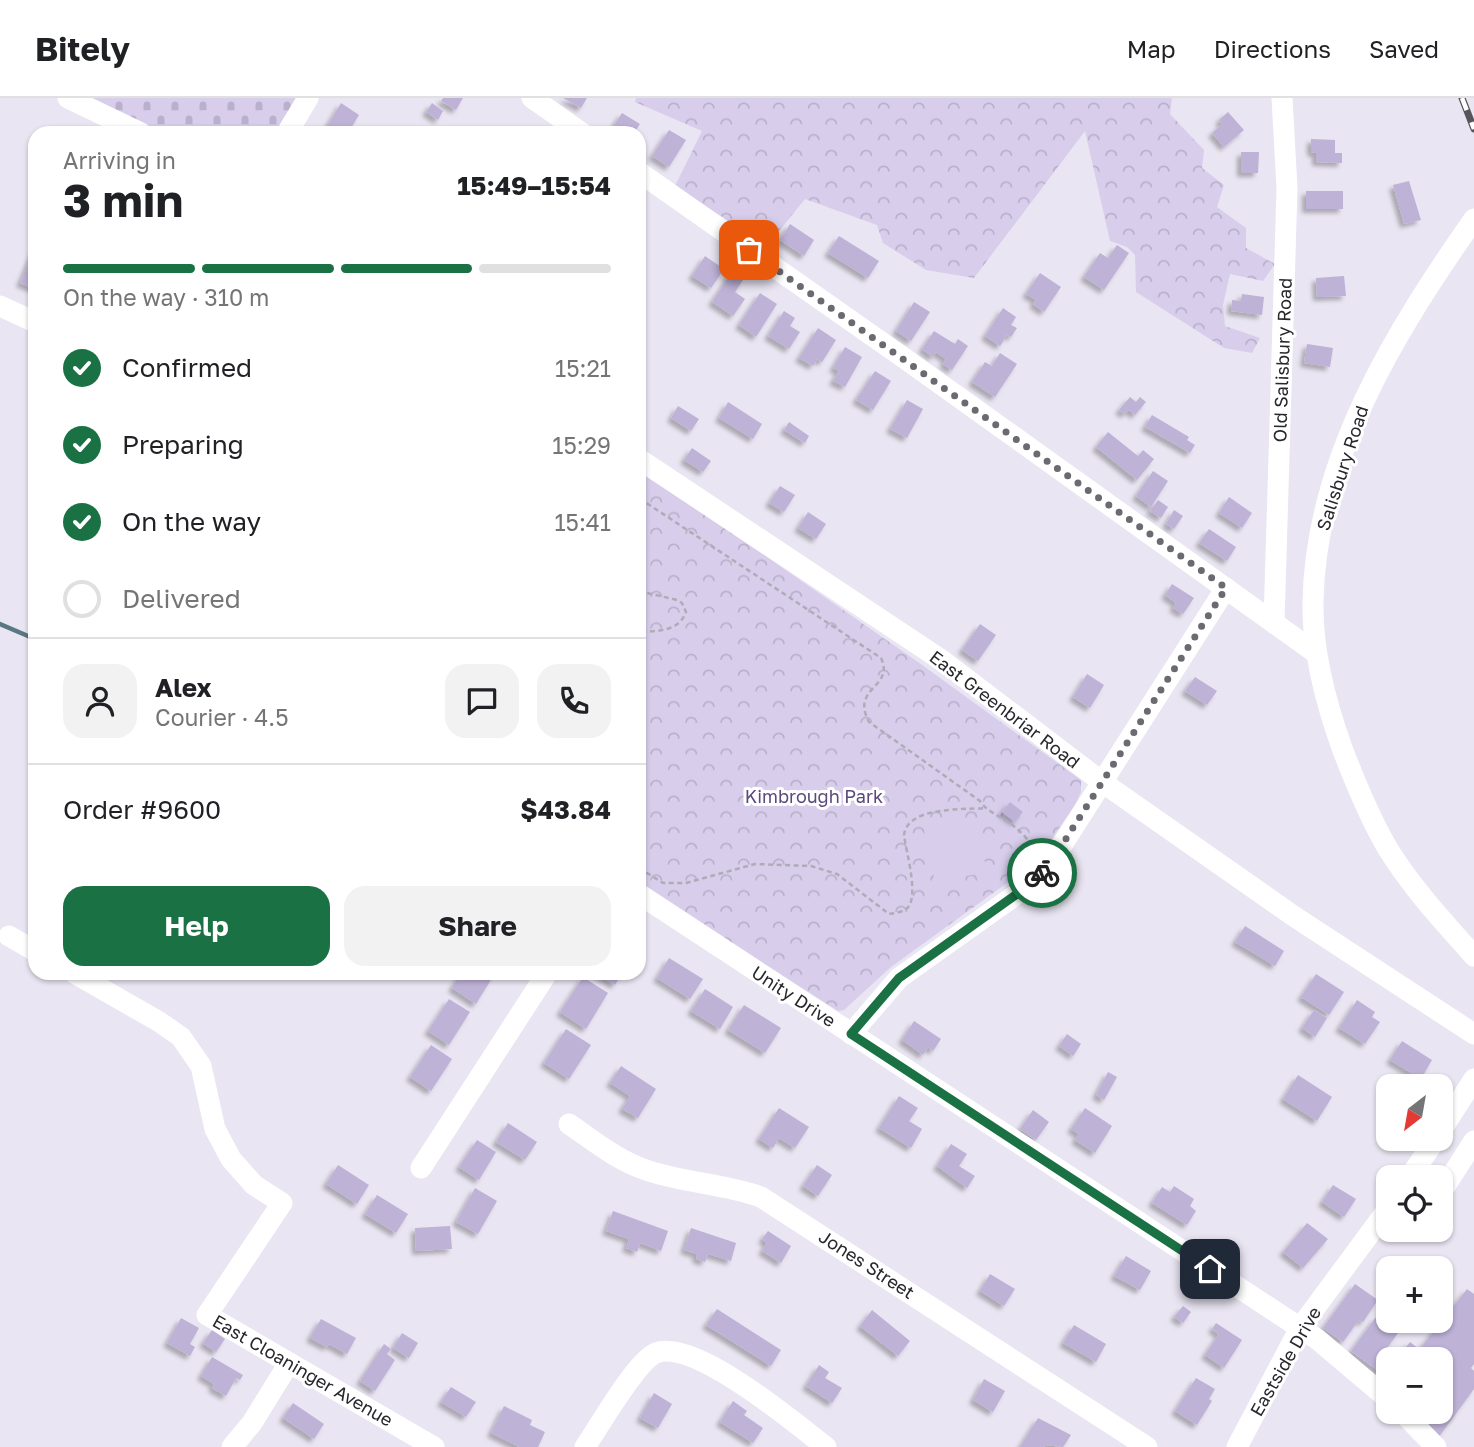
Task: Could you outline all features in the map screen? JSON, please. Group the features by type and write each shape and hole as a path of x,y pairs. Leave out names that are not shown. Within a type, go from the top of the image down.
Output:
{"street":[{"path":"68,98 126,126"},
{"path":"291,126 308,98"},
{"path":"532,98 572,126"},
{"name":"Old Salisbury Road","path":"1274,623 1287,188 1282,98"},
{"path":"646,177 1317,653"},
{"name":"Salisbury Road","path":"1474,219 1370,386 1351,429 1324,512 1315,559 1312,606 1317,653 1332,721 1352,776 1388,849 1425,900 1474,957"},
{"path":"0,306 28,320"},
{"name":"East Greenbriar Road","path":"646,464 943,661 1102,782 1295,917 1474,1034"},
{"path":"851,1034 899,978 1031,884 1048,867 1226,588"},
{"name":"Unity Drive","path":"646,899 1300,1328 1376,1388"},
{"path":"9,936 28,947"},
{"name":"East Cloaninger Avenue","path":"86,980 181,1037 201,1066 215,1129 231,1159 254,1185 282,1203 207,1315 434,1447"},
{"path":"422,1168 543,980"},
{"path":"1453,1112 1474,1079"},
{"name":"Jones Street","path":"569,1124 620,1159 645,1171 741,1190 761,1197 1147,1447"},
{"path":"1453,1174 1474,1142"},
{"name":"Eastside Drive","path":"1237,1447 1300,1328 1376,1226"},
{"path":"585,1447 641,1364 656,1353 673,1350 690,1355 730,1376 827,1447"},
{"path":"232,1447 252,1423 289,1363"},
{"path":"1414,1424 1436,1447"}],"path":[{"path":"646,503 881,657 884,675 864,699 863,711 869,722 980,801 985,808 1011,824 1029,840 1048,867"},
{"path":"646,593 677,600 682,603 686,612 684,619 675,626 646,631"},
{"path":"646,872 663,883 686,883 755,864 811,866 837,874 889,914 903,911 910,905 912,886 904,835 905,826 912,818 924,813 985,808"}],"green space":[{"path":"84,98 301,98 283,126 143,126"},
{"path":"636,98 1172,98 1170,114 1204,150 1202,168 1224,185 1217,207 1246,228 1246,248 1275,264 1263,281 1230,274 1223,305 1225,326 1260,338 1252,353 1224,348 1136,292 1135,255 1127,247 1110,241 1085,131 974,278 926,270 883,243 877,225 805,199 767,246 675,186 702,131 635,102"},
{"name":"Kimbrough Park","path":"646,473 918,662 1081,780 1081,792 1075,805 1036,862 891,967 844,1010 838,1011 646,888"},
{"path":"976,820 987,872 935,882 924,830"}],"building":[{"path":"443,98 463,98 456,110 441,101"},
{"path":"563,98 587,98 581,108"},
{"path":"341,103 359,115 352,126 327,126"},
{"path":"432,103 443,111 438,120 426,112"},
{"path":"1228,112 1244,130 1224,147 1212,133 1222,124 1219,120"},
{"path":"622,113 640,124 639,126 614,125"},
{"path":"669,130 686,140 669,167 652,156"},
{"path":"1311,139 1335,140 1335,153 1342,153 1342,163 1316,162 1316,153 1311,152"},
{"path":"1241,152 1259,152 1258,173 1241,173"},
{"path":"1409,181 1421,220 1404,224 1393,185"},
{"path":"1306,191 1343,191 1343,209 1306,209"},
{"path":"790,224 814,240 804,256 780,240"},
{"path":"839,236 879,261 868,278 828,253"},
{"path":"1117,245 1129,253 1104,290 1084,277 1100,253 1108,258"},
{"path":"705,256 724,269 711,288 692,276"},
{"path":"28,264 28,286 20,283"},
{"path":"731,273 743,280 735,292 745,299 733,316 712,302"},
{"path":"1040,273 1061,287 1044,312 1033,304 1036,300 1026,294"},
{"path":"1344,276 1346,296 1317,297 1316,278"},
{"path":"760,293 777,304 756,337 739,325"},
{"path":"1242,294 1264,297 1262,315 1231,311 1232,300 1241,301"},
{"path":"914,302 930,312 911,341 896,331"},
{"path":"1003,308 1016,317 1011,325 1017,328 1011,337 1007,335 1000,346 985,336"},
{"path":"784,311 795,318 790,326 800,332 789,349 768,336"},
{"path":"818,328 836,340 822,362 817,359 813,366 799,358"},
{"path":"934,331 955,344 958,339 968,346 952,370 943,364 946,359 936,352 933,357 922,349"},
{"path":"1307,344 1333,348 1330,367 1304,363"},
{"path":"845,347 862,357 845,387 833,381 839,371 833,368"},
{"path":"1000,353 1017,364 995,397 972,382 985,362 992,366"},
{"path":"875,371 891,381 873,410 856,400"},
{"path":"1130,397 1136,402 1140,397 1146,402 1135,415 1129,410 1124,414 1119,410"},
{"path":"907,400 923,409 907,438 890,429"},
{"path":"728,402 762,424 753,439 719,418"},
{"path":"678,406 699,419 691,431 671,418"},
{"path":"1152,415 1189,437 1187,440 1195,445 1190,453 1145,427"},
{"path":"789,422 809,436 805,443 784,430"},
{"path":"1108,432 1138,456 1143,450 1154,459 1137,480 1096,447"},
{"path":"692,448 711,461 703,472 684,460"},
{"path":"1153,471 1168,481 1151,507 1136,496"},
{"path":"780,486 795,495 784,512 769,503"},
{"path":"1229,497 1252,513 1242,528 1219,513"},
{"path":"1158,500 1168,507 1161,518 1150,511"},
{"path":"1174,510 1183,516 1174,529 1166,524"},
{"path":"808,512 826,524 816,539 798,528"},
{"path":"1209,529 1236,547 1227,561 1199,543"},
{"path":"1172,584 1194,598 1183,614 1173,608 1176,603 1165,595"},
{"path":"980,624 996,635 978,661 962,650"},
{"path":"1087,674 1104,685 1090,708 1073,697"},
{"path":"1195,677 1217,691 1207,705 1185,691"},
{"path":"1010,802 1023,812 1015,822 1002,812"},
{"path":"1245,926 1284,951 1275,966 1235,942"},
{"path":"669,958 703,979 690,999 657,978"},
{"path":"1316,974 1344,992 1329,1015 1301,997"},
{"path":"457,980 491,980 476,1004 452,988"},
{"path":"581,980 588,980 608,993 586,1029 560,1012"},
{"path":"705,989 733,1007 720,1029 691,1011"},
{"path":"449,999 470,1012 449,1045 428,1031"},
{"path":"1357,1000 1375,1012 1372,1017 1380,1022 1365,1044 1339,1028"},
{"path":"744,1005 781,1028 765,1053 728,1030"},
{"path":"1314,1010 1327,1018 1315,1037 1302,1028"},
{"path":"914,1021 941,1039 933,1051 928,1047 923,1055 902,1040"},
{"path":"566,1029 591,1045 569,1079 544,1063"},
{"path":"1067,1034 1081,1044 1073,1056 1059,1046"},
{"path":"1402,1041 1432,1060 1424,1074 1413,1074 1390,1060"},
{"path":"431,1045 452,1059 431,1091 410,1077"},
{"path":"621,1066 656,1089 638,1118 622,1109 630,1096 610,1083"},
{"path":"1108,1072 1117,1077 1104,1100 1096,1095"},
{"path":"1298,1075 1332,1097 1317,1121 1283,1099"},
{"path":"899,1096 918,1108 909,1121 922,1129 911,1148 879,1128"},
{"path":"779,1108 809,1127 795,1148 779,1138 773,1148 759,1139"},
{"path":"1085,1108 1112,1126 1095,1153 1075,1140 1079,1134 1071,1129"},
{"path":"1033,1110 1049,1122 1036,1140 1020,1129"},
{"path":"508,1123 537,1142 525,1160 496,1142"},
{"path":"477,1140 496,1152 479,1180 459,1167"},
{"path":"951,1144 967,1154 959,1166 975,1176 967,1188 937,1166"},
{"path":"338,1165 369,1185 357,1204 326,1184"},
{"path":"817,1165 832,1175 818,1196 803,1186"},
{"path":"1333,1185 1356,1199 1344,1217 1322,1202"},
{"path":"1174,1186 1194,1199 1190,1206 1196,1211 1187,1225 1152,1203 1162,1187 1170,1192"},
{"path":"475,1188 497,1201 478,1234 456,1222"},
{"path":"377,1195 408,1214 396,1233 365,1214"},
{"path":"613,1211 668,1231 661,1251 640,1243 637,1252 626,1248 629,1239 606,1231"},
{"path":"1307,1223 1328,1239 1303,1268 1283,1252"},
{"path":"450,1226 452,1249 416,1251 415,1228"},
{"path":"691,1228 736,1243 731,1261 708,1254 705,1262 696,1259 697,1254 684,1250"},
{"path":"768,1231 791,1246 781,1263 762,1251 767,1243 762,1239"},
{"path":"1126,1256 1151,1271 1140,1290 1114,1276"},
{"path":"990,1274 1015,1289 1004,1306 980,1291"},
{"path":"1355,1284 1376,1299 1376,1303 1363,1322 1359,1320 1343,1342 1323,1328"},
{"path":"1467,1289 1474,1294 1474,1364 1471,1368 1474,1371 1474,1389 1453,1418 1453,1347 1422,1346 1432,1333 1453,1333 1453,1307"},
{"path":"1183,1306 1191,1312 1183,1323 1174,1317"},
{"path":"717,1309 781,1350 771,1366 706,1325"},
{"path":"872,1310 910,1341 898,1356 860,1326"},
{"path":"1376,1317 1376,1333 1398,1333 1388,1347 1376,1347 1376,1369 1351,1351"},
{"path":"181,1318 199,1328 190,1344 195,1347 190,1356 167,1343"},
{"path":"321,1319 356,1338 347,1354 310,1338"},
{"path":"1216,1323 1242,1340 1224,1368 1205,1355 1219,1334 1212,1329"},
{"path":"1074,1325 1106,1344 1096,1362 1063,1343"},
{"path":"212,1330 225,1339 216,1352 203,1343"},
{"path":"402,1333 418,1343 409,1358 393,1348"},
{"path":"384,1344 391,1349 387,1354 395,1360 375,1391 360,1381"},
{"path":"212,1357 243,1375 240,1380 236,1378 226,1396 212,1388 214,1384 201,1376"},
{"path":"819,1365 829,1372 825,1378 842,1388 832,1403 806,1386"},
{"path":"1196,1378 1215,1389 1209,1399 1212,1401 1197,1425 1175,1411"},
{"path":"984,1379 1005,1391 993,1412 973,1400"},
{"path":"451,1387 476,1402 466,1417 441,1402"},
{"path":"654,1393 672,1404 658,1428 640,1418"},
{"path":"733,1401 747,1411 744,1415 763,1428 753,1443 720,1422"},
{"path":"293,1403 324,1424 314,1439 283,1418"},
{"path":"504,1406 532,1420 530,1425 545,1432 538,1447 519,1447 491,1433"},
{"path":"1038,1418 1071,1435 1063,1447 1020,1447"},
{"path":"1419,1424 1448,1424 1438,1438"}],"waterway":[{"path":"0,624 28,636"}],"railway":[{"path":"1462,98 1474,129"}],"way so far":[{"path":"749,250 1226,588 1042,873"}],"route":[{"path":"1042,873 1031,884 899,978 851,1034 1210,1269"}]}
